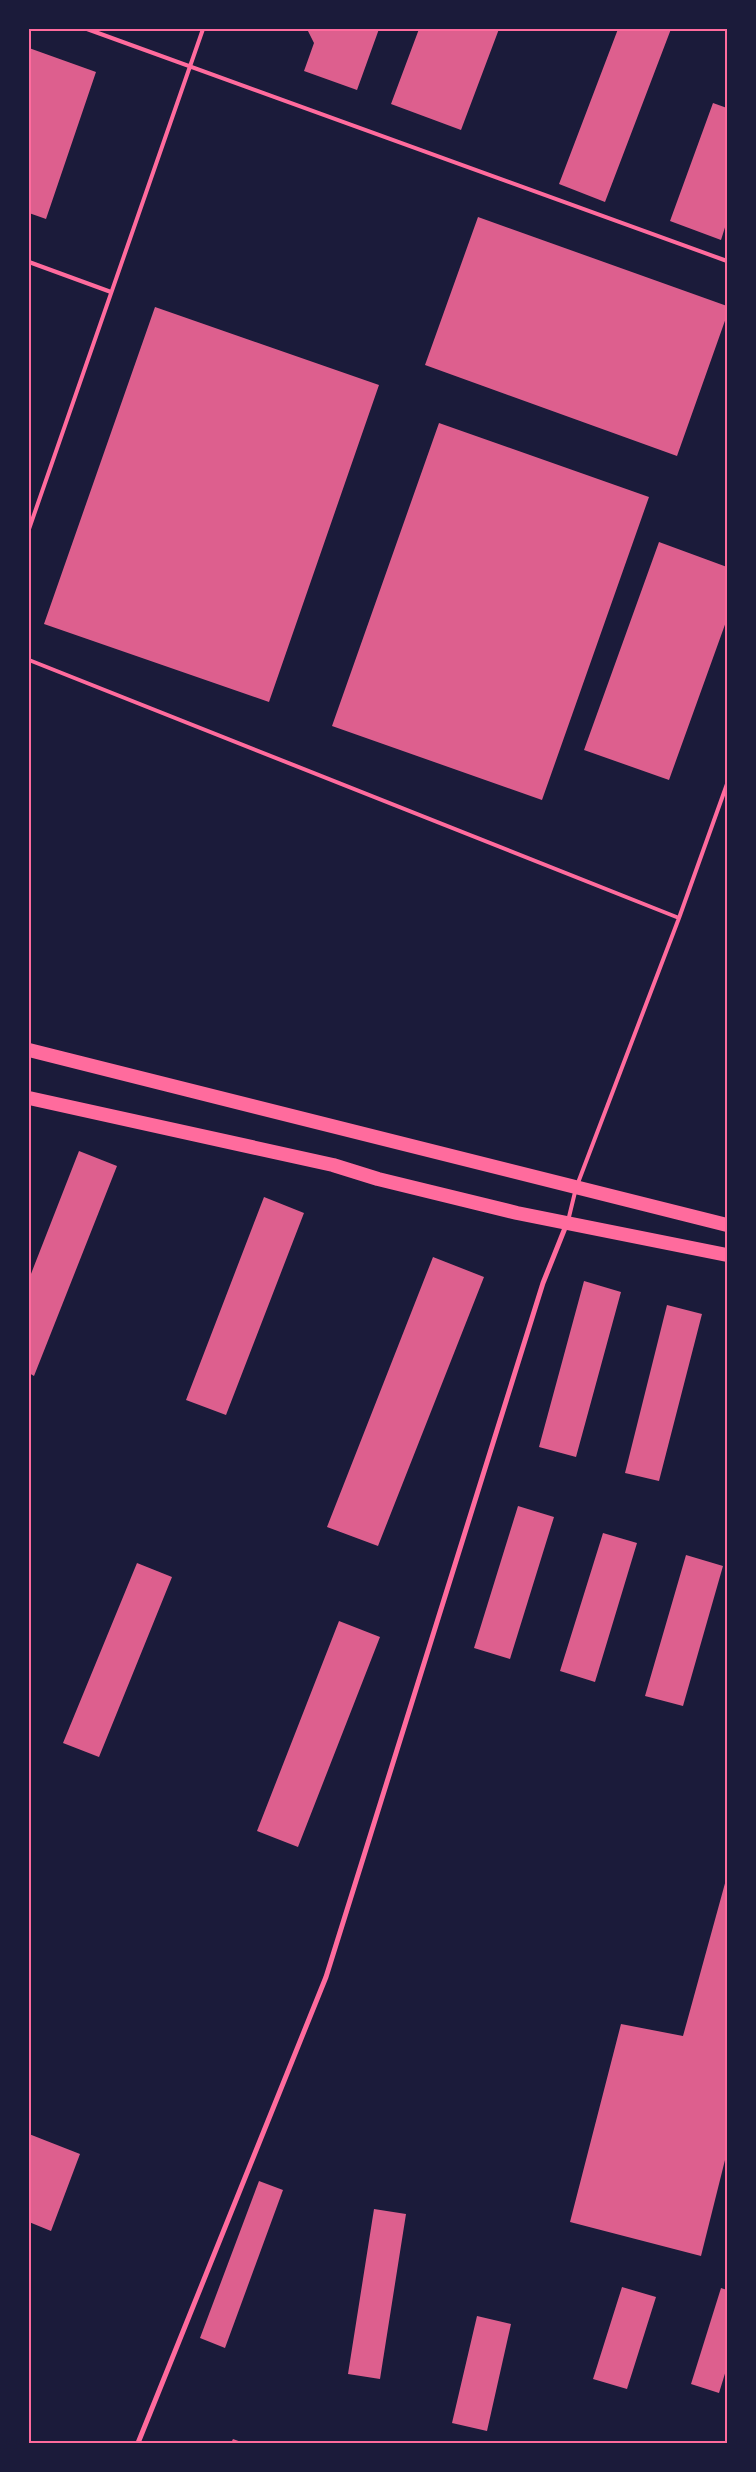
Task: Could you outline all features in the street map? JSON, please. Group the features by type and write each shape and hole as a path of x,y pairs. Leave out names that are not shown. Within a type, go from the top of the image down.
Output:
{"highway":[{"path":"29,1050 727,1225"},
{"path":"29,1098 333,1165 378,1179 517,1213 568,1222 673,1246 727,1255"}],"street":[{"path":"138,2443 326,1976 543,1284 568,1222"}],"lane":[{"path":"87,29 727,261"},
{"path":"29,529 203,29"},
{"path":"29,262 111,292"},
{"path":"29,660 679,918"},
{"path":"568,1222 576,1188 679,918 727,784"}],"building":[{"path":"307,29 379,29 357,90 304,71 314,43"},
{"path":"419,29 499,29 461,130 391,104"},
{"path":"618,29 671,29 605,202 559,184"},
{"path":"29,48 96,72 46,219 29,213"},
{"path":"713,103 727,108 727,221 721,240 670,221"},
{"path":"478,217 727,306 727,315 677,456 425,365"},
{"path":"155,307 379,385 269,702 44,624"},
{"path":"439,423 649,497 542,800 332,726"},
{"path":"659,542 727,567 727,619 669,780 584,750"},
{"path":"79,1151 117,1166 34,1376 29,1373 29,1279"},
{"path":"264,1197 304,1213 226,1415 186,1400"},
{"path":"433,1257 484,1277 378,1546 327,1527"},
{"path":"584,1281 621,1292 576,1457 539,1447"},
{"path":"667,1305 702,1314 659,1481 625,1473"},
{"path":"518,1506 554,1517 510,1659 474,1648"},
{"path":"603,1533 637,1543 595,1682 560,1671"},
{"path":"686,1555 723,1566 683,1706 645,1696"},
{"path":"137,1563 172,1577 99,1757 63,1743"},
{"path":"339,1621 380,1637 298,1847 257,1831"},
{"path":"727,1876 727,2152 701,2256 570,2222 621,2024 683,2036"},
{"path":"29,2134 80,2154 51,2231 29,2222"},
{"path":"259,2181 283,2190 225,2348 200,2338"},
{"path":"374,2209 406,2214 380,2379 348,2374"},
{"path":"622,2287 656,2297 627,2389 593,2379"},
{"path":"721,2288 727,2290 727,2367 719,2393 691,2384"},
{"path":"477,2316 511,2324 487,2431 452,2423"},
{"path":"233,2439 244,2443 231,2443"}]}
